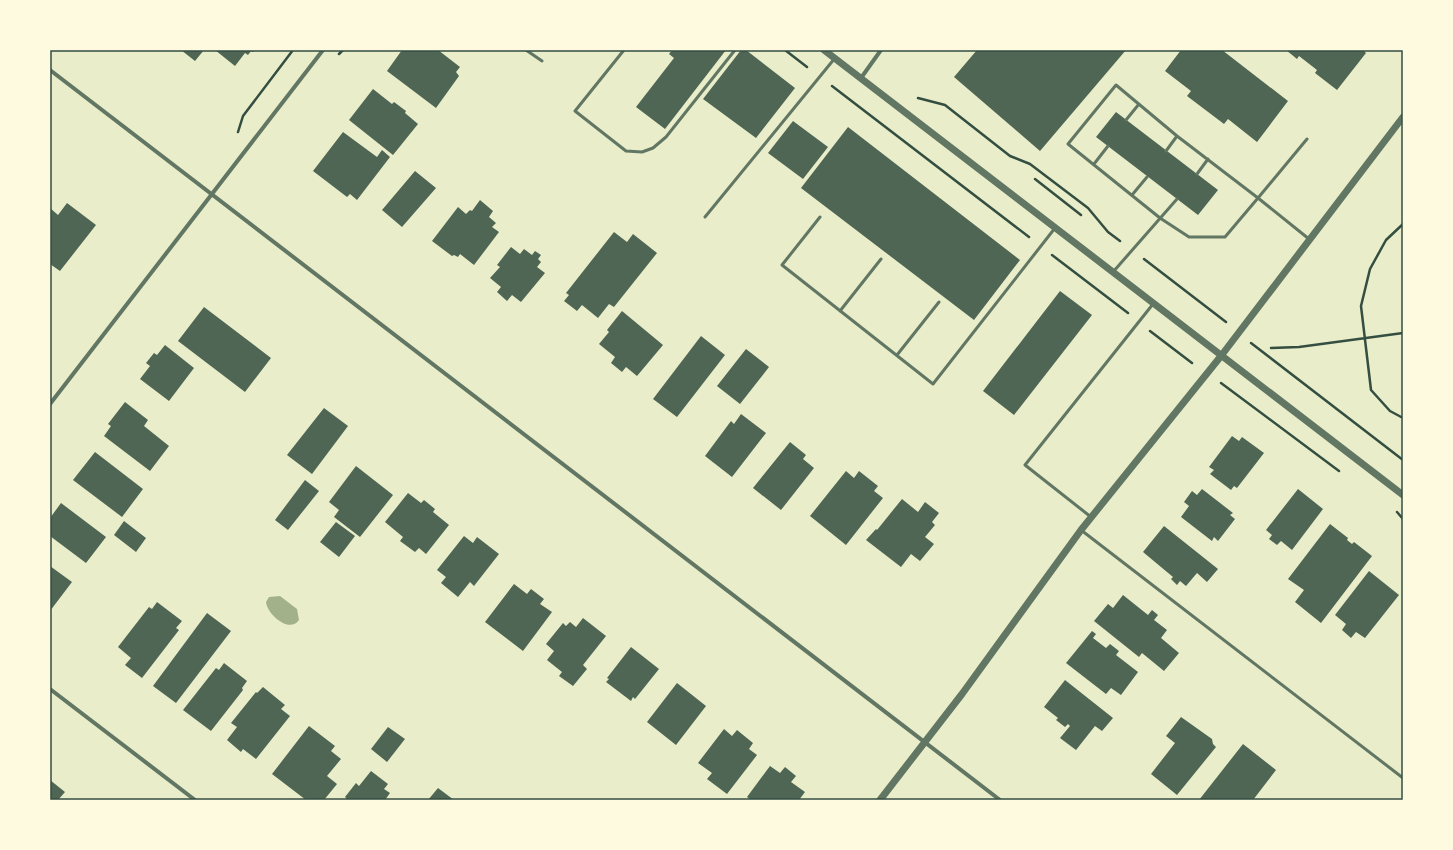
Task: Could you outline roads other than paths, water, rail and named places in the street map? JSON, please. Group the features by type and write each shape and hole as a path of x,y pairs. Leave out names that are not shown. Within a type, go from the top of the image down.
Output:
{"street":[{"path":"50,404 323,50"},
{"path":"824,50 1403,495"},
{"path":"860,78 881,50"},
{"path":"50,70 1000,800"},
{"path":"880,800 925,742 1081,530 1221,356 1403,117"},
{"path":"50,689 195,800"}],"lane":[{"path":"526,50 542,61"},
{"path":"624,50 575,110 626,151 642,152 653,148 666,137 735,50"},
{"path":"705,217 835,58"},
{"path":"1307,139 1258,198 1224,237 1189,237 1160,218 1068,144 1116,86 1177,136 1258,198 1309,239"},
{"path":"1126,120 1139,104"},
{"path":"1166,151 1177,136"},
{"path":"1094,164 1108,146"},
{"path":"1197,174 1208,159"},
{"path":"1132,195 1147,177"},
{"path":"1113,272 1176,199"},
{"path":"820,216 782,265 934,384 1055,228"},
{"path":"840,311 881,259"},
{"path":"897,355 939,302"},
{"path":"1091,517 1025,465 1153,303"},
{"path":"1081,530 1403,778"}]}
